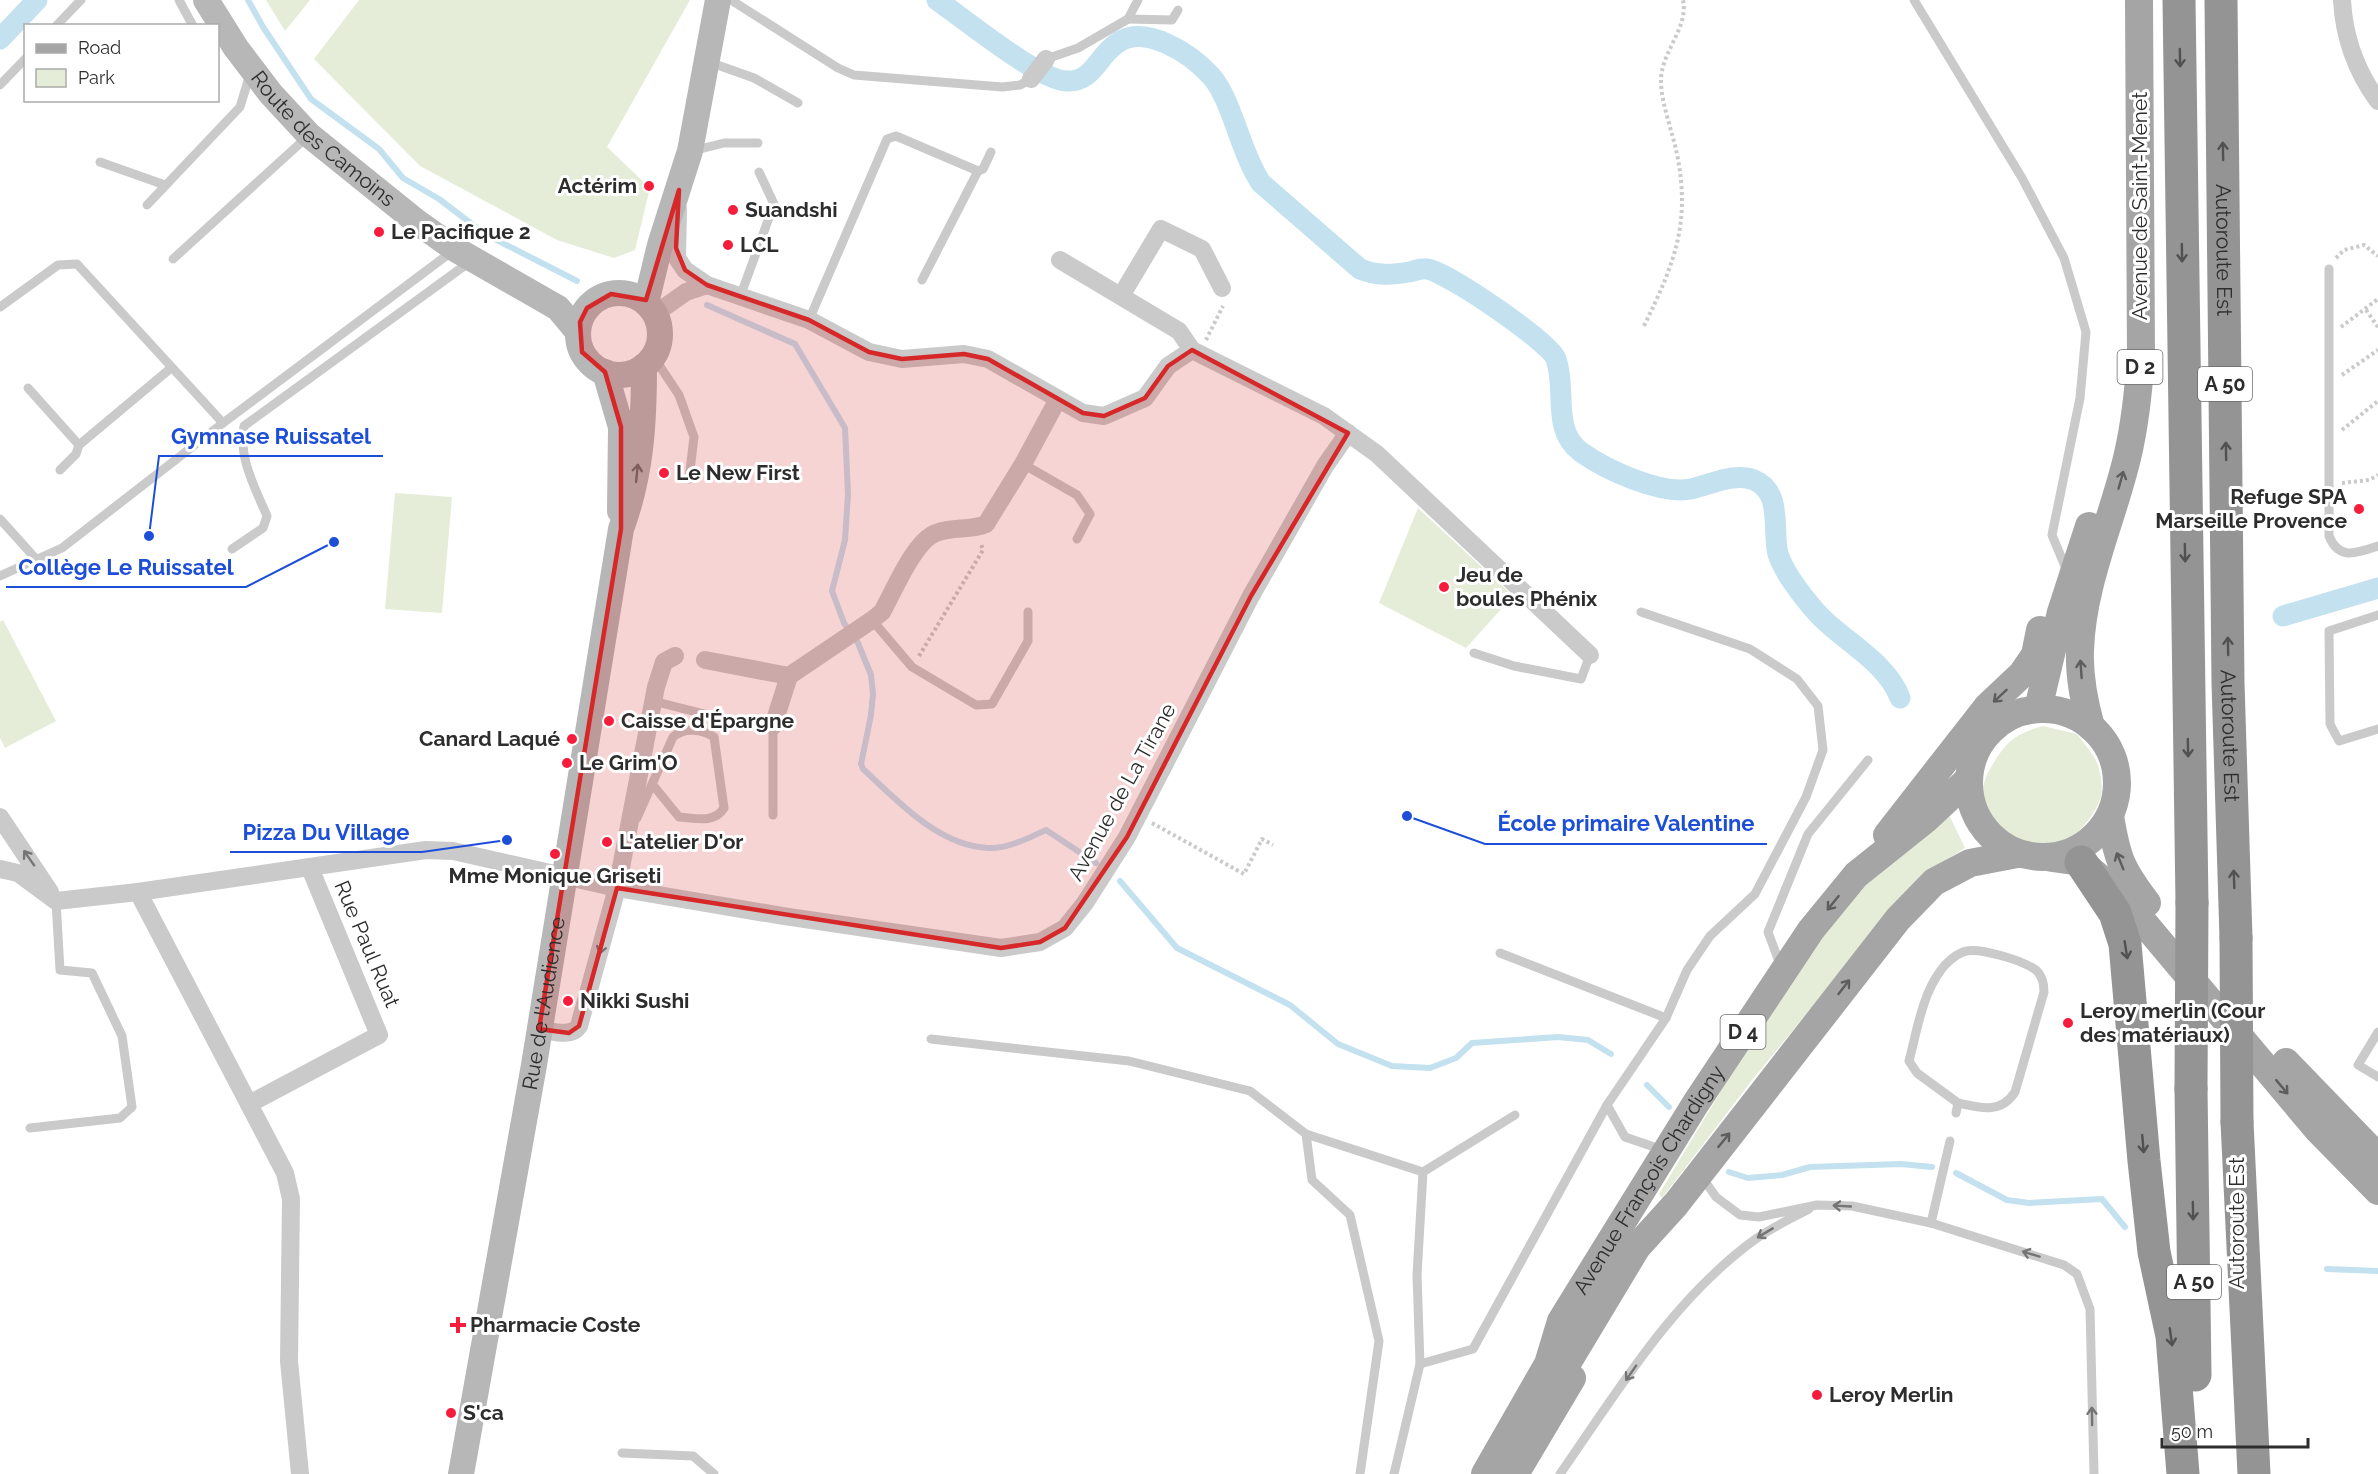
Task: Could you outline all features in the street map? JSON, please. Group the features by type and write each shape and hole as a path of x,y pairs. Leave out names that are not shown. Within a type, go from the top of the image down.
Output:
{"highway":[{"name":"Autoroute Est","path":"2180,0 2187,691 2192,903 2191,1089 2196,1474"},
{"name":"Autoroute Est","path":"2221,0 2228,683 2236,938 2239,1474"},
{"path":"2066,860 2115,913 2126,944 2154,1252 2172,1336 2183,1474"},
{"path":"2237,1122 2254,1474"}],"main road":[{"name":"Avenue de Saint-Menet","path":"2038,709 2061,612 2092,516 2117,420 2124,369 2123,0"},
{"name":"Avenue de Saint-Menet","path":"2091,727 2082,684 2079,650 2084,612 2127,458 2136,414 2141,358 2139,0"},
{"path":"1856,875 1987,707 2022,674 2035,655 2038,635 2092,516"},
{"path":"2066,860 2096,836 2110,816 2117,791 2115,765 2105,742 2091,727 2078,718 2056,710 2038,709 2021,712 2003,721 1990,732 1971,763 1969,779 1972,806 1984,829 2000,847 2018,854 2066,860 2123,898 2318,1130 2378,1191"},
{"name":"Avenue François Chardigny","path":"1485,1474 1548,1364 1561,1321 1666,1151 1811,930 1856,875 1926,819 1969,779"},
{"path":"2110,816 2116,856 2125,874 2150,907 2316,1097 2378,1157"},
{"name":"Avenue François Chardigny","path":"1501,1474 1637,1247 1676,1204 1898,919 1934,882 1970,863 2018,854"},
{"name":"D 4","path":"1515,1474 1676,1204"},
{"name":"D 4","path":"1466,1474 1561,1321"}],"street":[{"path":"642,303 690,151 718,0"},
{"path":"2342,0 2347,39 2368,87 2378,101"},
{"name":"Route des Camoins","path":"211,13 252,69 309,135 417,222 464,254 558,308 578,332"},
{"path":"1031,79 1046,59"},
{"path":"679,190 677,258 685,270 707,285 809,320 869,352 902,359 964,354 988,359 1083,413 1104,416 1145,398 1168,366 1195,352"},
{"path":"1121,296 1161,229 1202,249 1224,294"},
{"path":"1060,260 1179,331 1195,352 1324,416 1377,454 1590,655"},
{"path":"642,303 659,328 659,342 649,361 625,374 605,372 588,360 579,342 578,332 588,308 598,298 611,294 642,303 707,285"},
{"name":"Route des Camoins","path":"558,308 588,308"},
{"name":"Rue de l'Audience","path":"461,1474 539,1029 621,529 635,491 649,361"},
{"name":"Rue de l'Audience","path":"605,372 621,427 618,490 621,529"},
{"path":"767,727 789,676 882,612 921,542 936,533 964,527 975,529 986,524 1023,464 1058,399"},
{"name":"Avenue de La Tirane","path":"56,901 138,892 426,850 453,851 564,878 617,888 1001,948 1040,942 1065,928 1085,903 1138,816 1251,596 1325,466 1348,433"},
{"path":"539,1029 569,1033 576,1031 579,1026 617,888 653,701 664,662 675,656"},
{"path":"705,660 789,676"},
{"path":"0,817 56,901"},
{"name":"Rue Paul Ruat","path":"249,1104 379,1035 310,868"},
{"path":"0,869 18,873 56,901"},
{"path":"138,892 285,1173 291,1199 289,1361 300,1474"}],"lane":[{"path":"58,24 81,0"},
{"path":"179,0 192,24"},
{"path":"731,0 838,68 854,75 1002,87 1020,85 1031,79"},
{"path":"1128,19 1138,0"},
{"path":"1914,0 2022,178 2064,258 2086,332 2080,398 2052,535 2067,571"},
{"path":"1046,59 1077,48 1128,19 1172,20 1178,10"},
{"path":"0,85 24,60"},
{"path":"707,62 754,78 798,103"},
{"path":"147,205 240,107 252,69"},
{"path":"172,258 309,135"},
{"path":"809,320 887,139 896,136 978,171"},
{"path":"690,151 724,143 758,143"},
{"path":"921,280 978,171 983,169 991,152"},
{"path":"100,162 165,185"},
{"path":"740,297 774,204 759,172"},
{"path":"0,576 62,548 223,423 464,254"},
{"path":"232,549 263,528 267,516 252,480 241,442 244,426 464,254"},
{"path":"0,307 58,265 76,264 223,423"},
{"path":"2329,269 2331,334 2329,536 2333,546 2343,554 2354,554 2378,546"},
{"path":"649,361 679,395 694,437 689,479"},
{"path":"60,470 76,454 79,445 171,368"},
{"path":"28,388 79,445"},
{"path":"1023,464 1077,495 1090,514 1077,539"},
{"path":"0,519 36,559"},
{"path":"865,625 912,667 976,705 992,704 1028,641 1028,612"},
{"path":"1420,1364 1473,1349 1607,1105 1666,1018 1687,970 1710,936 1755,894 1806,797 1823,750 1818,706 1797,679 1750,649 1641,612"},
{"path":"2378,615 2329,631 2329,643 2330,724 2339,741 2378,729"},
{"path":"1474,652 1514,666 1581,679 1590,655"},
{"path":"653,701 767,727 773,815"},
{"path":"627,836 673,737 679,731 705,731 714,737 724,808 720,814 711,819 679,817 653,784"},
{"path":"1783,972 1768,932 1808,834 1868,760"},
{"path":"30,1128 120,1118 132,1107 122,1036 92,973 60,970 56,901"},
{"path":"1978,950 2022,963 2038,972 2044,981 2044,992 2014,1092 2008,1102 1998,1107 1984,1109 1957,1108 1917,1073 1909,1061 1924,1004 1941,970 1964,951 1978,950"},
{"path":"1500,953 1666,1018"},
{"path":"2378,1032 2358,1065 2378,1077"},
{"path":"931,1039 1129,1060 1250,1091 1306,1134 1423,1172 1515,1115"},
{"path":"1607,1105 1624,1137 1666,1151"},
{"path":"1306,1134 1312,1180 1350,1215 1379,1341 1360,1474"},
{"path":"1931,1223 1950,1141"},
{"path":"1394,1474 1420,1364 1417,1275 1423,1172"},
{"path":"1699,1172 1716,1197 1740,1215 1759,1217 1816,1205 1852,1206 1931,1223 2064,1265 2078,1274 2090,1309 2094,1474"},
{"path":"1560,1474 1653,1341 1707,1282 1756,1239 1816,1205"},
{"path":"622,1453 693,1456 714,1474"}],"path":[{"path":"1644,326 1671,266 1684,213 1681,173 1660,82 1667,54 1685,11 1683,0"},
{"path":"2329,269 2338,255 2353,246 2364,245 2378,256"},
{"path":"1195,352 1224,294"},
{"path":"2331,334 2378,299"},
{"path":"2366,310 2378,327"},
{"path":"2329,384 2378,350"},
{"path":"2330,440 2378,401"},
{"path":"2330,485 2369,480 2378,475"},
{"path":"912,667 983,550 975,529"},
{"path":"1138,816 1244,874 1262,839 1273,845"}],"highlighted area":[{"path":"679,190 676,248 685,270 707,285 809,320 869,352 902,359 964,354 988,359 1083,413 1104,416 1145,398 1168,366 1192,350 1348,433 1251,596 1127,837 1065,928 1040,942 1001,948 617,888 579,1026 569,1033 539,1029 621,529 621,427 605,372 582,352 580,322 587,308 611,294 646,300"}],"green space":[{"path":"266,0 310,0 285,31"},
{"path":"359,0 690,0 607,147 650,188 635,250 614,258 557,240 420,166 314,59"},
{"path":"395,493 452,497 442,613 385,609"},
{"name":"Jeu de boules Phénix","path":"1418,508 1513,596 1466,648 1379,603"},
{"path":"3,620 56,721 5,748 0,738 0,622"},
{"path":"2043,726 2077,734 2098,764 2102,786 2101,796 2094,812 2073,837 2056,848 2033,850 2006,837 1995,826 1987,814 1983,800 1984,785 1989,771 2010,741"},
{"path":"1949,815 1965,848 1935,867 1830,985 1753,1079 1662,1198 1659,1194 1801,958 1863,884"}],"waterway":[{"path":"0,39 37,0"},
{"path":"248,0 263,27 311,99 379,149 403,178 439,199 485,234 577,281"},
{"path":"937,0 1021,60 1039,71 1067,81 1076,80 1089,73 1110,49 1127,38 1153,39 1180,50 1202,67 1218,86 1231,112 1247,156 1261,183 1360,269 1384,274 1425,269 1438,273 1497,309 1550,350 1556,359 1559,371 1561,409 1566,433 1581,452 1619,473 1665,488 1691,489 1738,477 1754,480 1763,486 1773,502 1778,554 1790,578 1818,614 1885,673 1900,698"},
{"path":"707,305 795,344 845,428 848,494 845,540 832,591 844,623 858,643 871,675 873,694 861,764 863,769 904,807 935,830 952,839 970,845 995,848 1018,842 1046,830 1096,863"},
{"path":"2283,616 2378,588"},
{"path":"1120,881 1177,948 1290,1005 1338,1044 1392,1066 1430,1068 1456,1058 1472,1043 1558,1037 1588,1040 1611,1054"},
{"path":"1647,1085 1669,1107"},
{"path":"1729,1172 1748,1178 1782,1175 1810,1167 1901,1164 1932,1167"},
{"path":"1956,1173 2007,1200 2029,1203 2102,1199 2125,1227"},
{"path":"2327,1269 2378,1271"}],"place":[{"name":"Actérim","path":"649,186"},
{"name":"Suandshi","path":"733,210"},
{"name":"Le Pacifique 2","path":"379,232"},
{"name":"LCL","path":"728,245"},
{"name":"Le New First","path":"664,473"},
{"name":"Refuge SPA Marseille Provence","path":"2359,509"},
{"name":"Gymnase Ruissatel","path":"149,536"},
{"name":"Collège Le Ruissatel","path":"334,542"},
{"name":"Jeu de boules Phénix","path":"1444,587"},
{"name":"Caisse d'Épargne","path":"609,721"},
{"name":"Canard Laqué","path":"572,739"},
{"name":"Le Grim'O","path":"567,763"},
{"name":"École primaire Valentine","path":"1407,816"},
{"name":"Pizza Du Village","path":"507,840"},
{"name":"L'atelier D'or","path":"607,842"},
{"name":"Mme Monique Griseti","path":"555,854"},
{"name":"Nikki Sushi","path":"568,1001"},
{"name":"Leroy merlin (Cour des matériaux)","path":"2068,1023"},
{"name":"Pharmacie Coste","path":"458,1325"},
{"name":"Leroy Merlin","path":"1817,1395"},
{"name":"S'ca","path":"451,1413"}]}
